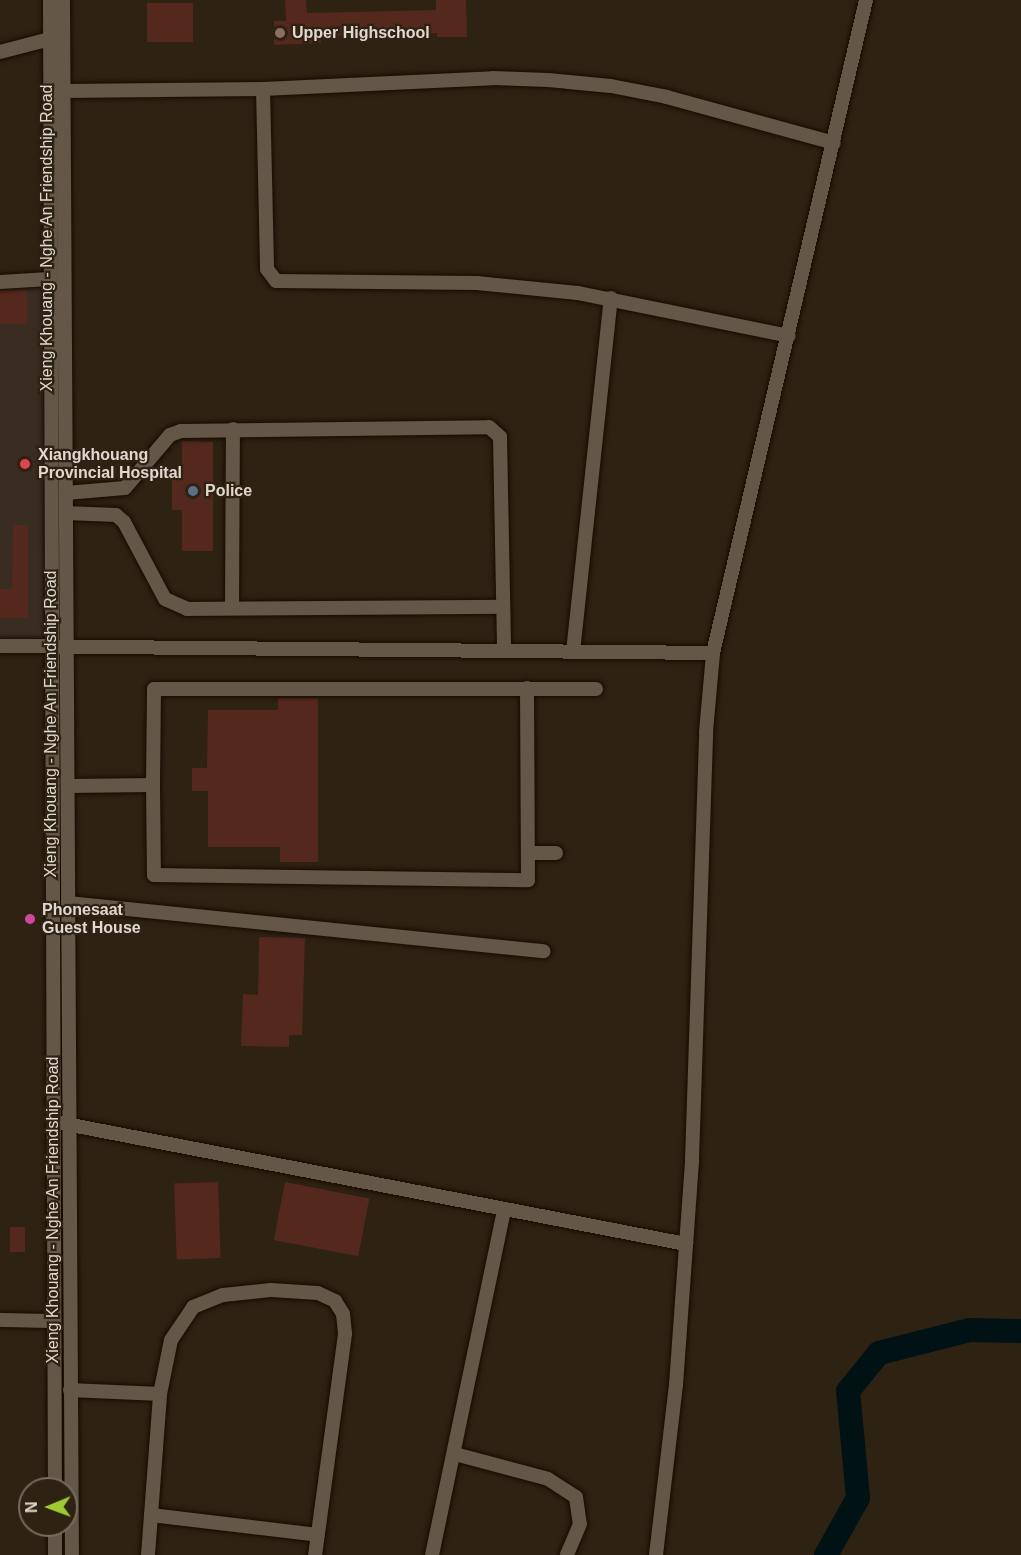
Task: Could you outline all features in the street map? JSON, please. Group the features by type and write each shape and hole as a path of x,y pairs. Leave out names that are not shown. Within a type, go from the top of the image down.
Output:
{"street":[{"name":"Xieng Khouang - Nghe An Friendship Road","path":"50,0 50,647 55,1477"},
{"name":"Xieng Khouang - Nghe An Friendship Road","path":"63,0 72,1555"},
{"path":"656,1555 687,1244 706,732 713,653 866,0"},
{"path":"0,52 50,39"},
{"path":"63,91 263,89 493,78 611,86 834,142"},
{"path":"263,89 270,278 477,283 611,298 789,336"},
{"path":"0,282 49,279"},
{"path":"573,652 611,298"},
{"path":"66,493 125,488 170,435 181,431 489,427 500,437 504,651"},
{"path":"232,608 233,429"},
{"path":"66,513 116,515 124,522 165,599 174,606 232,608 503,607"},
{"path":"0,646 713,653"},
{"path":"527,688 528,880 154,875 154,689 527,688 596,688"},
{"path":"68,786 153,786"},
{"path":"528,853 556,853"},
{"path":"68,903 544,951"},
{"path":"52,1123 69,1123 687,1244"},
{"path":"432,1555 456,1454 504,1210"},
{"path":"148,1555 160,1394 171,1340 193,1307 223,1295 271,1290 318,1293 335,1301 343,1314 345,1334 315,1555"},
{"path":"0,1320 53,1321"},
{"path":"70,1390 160,1394"},
{"path":"456,1454 548,1479 576,1497 580,1524 567,1555"},
{"path":"151,1515 318,1534"},
{"path":"55,1537 55,1555"}],"shaded area":[{"name":"Xiangkhouang Provincial Hospital","path":"0,279 49,279 49,647 0,647"}],"building":[{"path":"285,0 306,0 307,13 436,10 436,0 466,0 467,37 437,37 437,33 320,36 321,43 274,45 274,21 286,21"},
{"path":"147,3 193,3 193,42 147,42"},
{"path":"0,290 27,290 27,324 0,324"},
{"name":"Police","path":"182,441 213,442 213,551 182,551 182,510 172,510 172,472 182,472"},
{"path":"13,525 28,525 28,618 0,618 0,589 12,589"},
{"path":"278,698 318,698 318,862 280,862 280,847 208,847 208,791 192,791 192,768 207,768 208,710 278,710"},
{"path":"259,937 305,938 302,1035 289,1035 289,1047 241,1046 243,994 258,995"},
{"path":"218,1182 221,1258 177,1259 174,1184"},
{"path":"285,1182 369,1198 358,1256 274,1240"},
{"path":"10,1227 25,1227 25,1252 10,1252"}],"waterway":[{"path":"826,1555 858,1498 848,1391 879,1353 970,1330 1021,1331"}],"place":[{"name":"Upper Highschool","path":"280,33"},
{"name":"Xiangkhouang Provincial Hospital","path":"25,464"},
{"name":"Police","path":"193,491"},
{"name":"Phonesaat Guest House","path":"30,919"}]}
